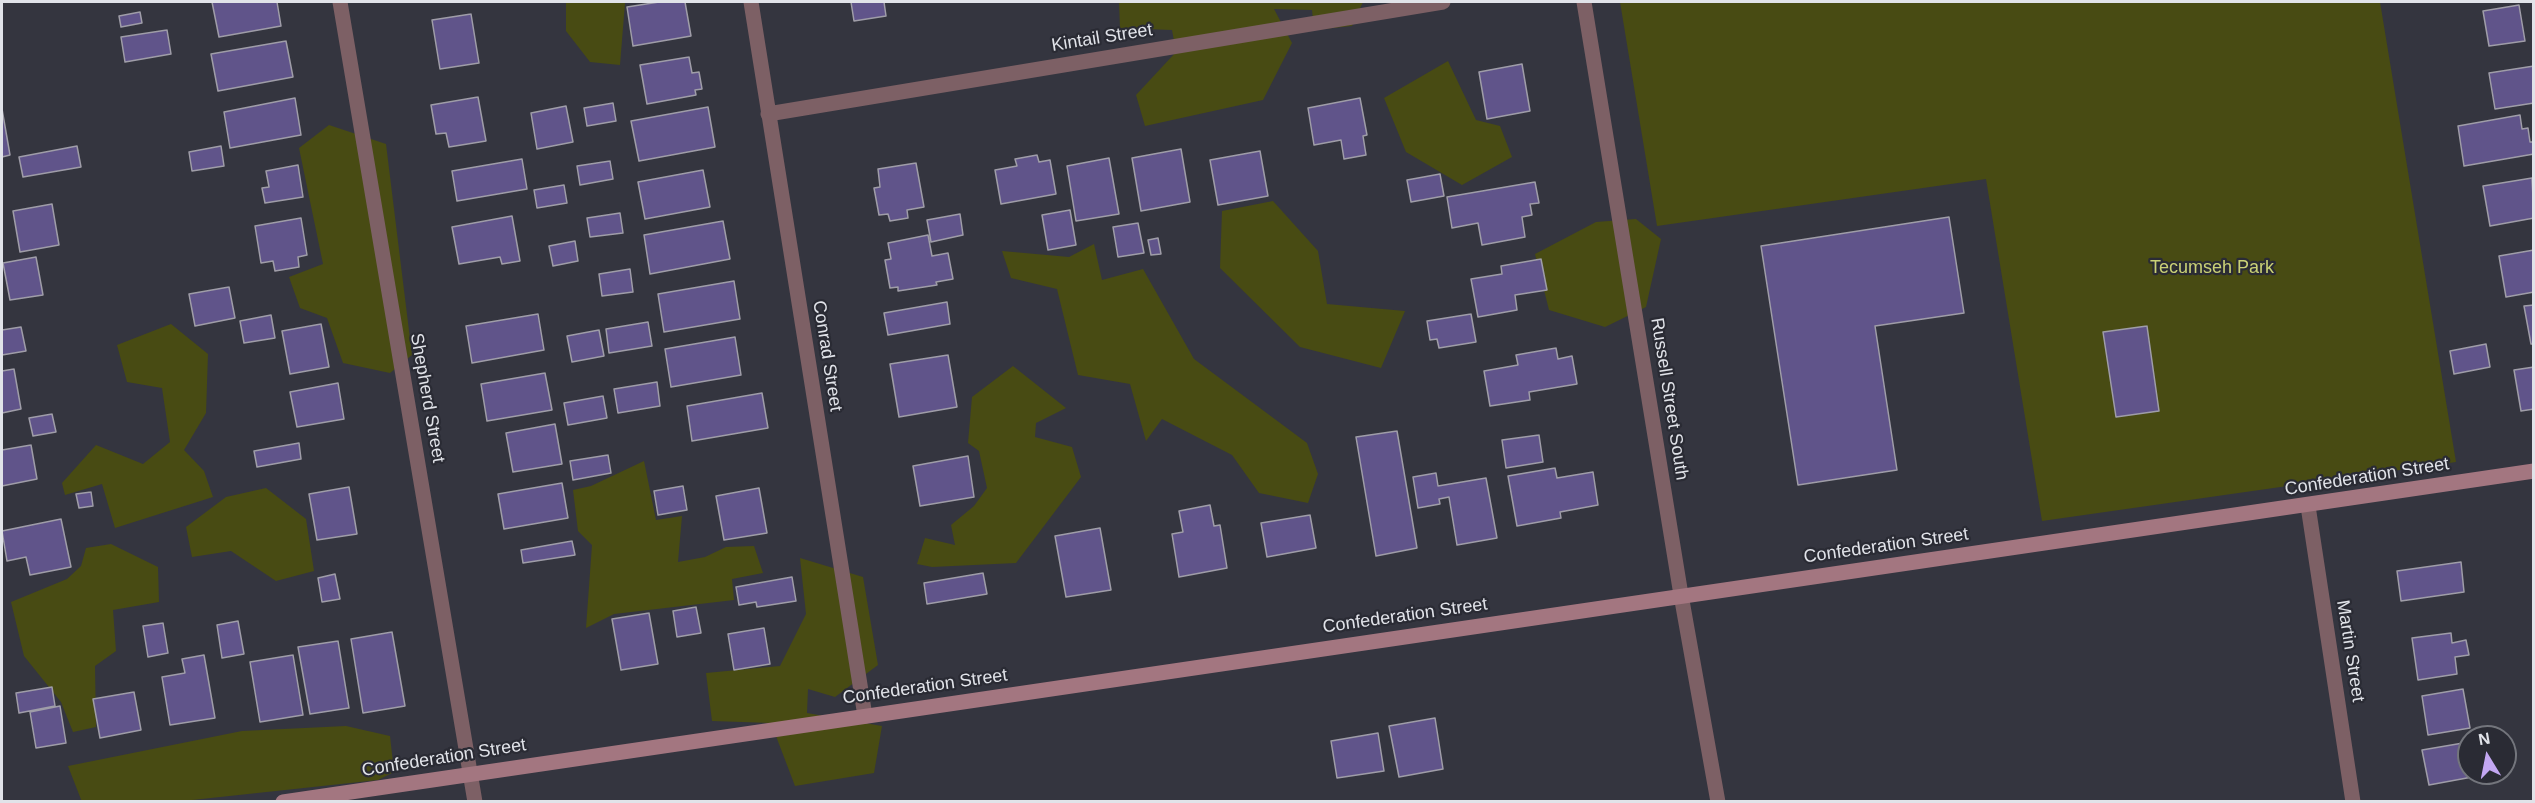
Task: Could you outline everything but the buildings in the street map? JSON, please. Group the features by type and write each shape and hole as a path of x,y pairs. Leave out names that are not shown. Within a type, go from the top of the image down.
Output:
{"main road":[{"name":"Confederation Street","path":"284,801 2308,506 2534,471"}],"street":[{"name":"Shepherd Street","path":"340,2 475,801"},
{"name":"Conrad Street","path":"751,2 865,716"},
{"name":"Kintail Street","path":"768,114 1443,2"},
{"name":"Russell Street South","path":"1584,2 1681,596 1718,801"},
{"name":"Martin Street","path":"2308,506 2353,801"}],"green space":[{"path":"566,2 630,2 625,3 620,65 590,62 566,31"},
{"path":"1119,2 1363,2 1352,26 1314,30 1312,10 1274,9 1292,43 1263,100 1145,126 1136,95 1176,52 1172,30 1120,28"},
{"name":"Tecumseh Park","path":"1620,2 2380,2 2456,462 2042,521 1986,179 1657,226"},
{"path":"1448,61 1476,120 1500,126 1512,157 1462,185 1406,152 1384,98"},
{"path":"329,125 386,144 412,355 390,373 343,363 327,318 300,308 289,277 323,264 299,148"},
{"path":"1273,201 1318,251 1327,304 1405,311 1381,368 1300,347 1220,268 1222,211"},
{"path":"1636,219 1661,239 1646,307 1605,327 1549,310 1535,254 1596,222"},
{"path":"1094,244 1102,280 1143,269 1194,359 1307,443 1318,474 1308,503 1259,493 1232,455 1162,419 1146,441 1130,384 1078,375 1057,289 1011,278 1002,251 1069,257"},
{"path":"171,324 208,354 206,413 184,450 204,471 213,497 115,528 102,484 65,495 62,483 96,445 143,464 170,442 162,388 127,382 117,345"},
{"path":"1013,366 1066,408 1036,423 1035,437 1072,447 1081,477 1016,563 932,567 917,564 925,538 955,545 951,525 974,506 987,488 979,451 968,443 972,397"},
{"path":"644,461 656,520 682,516 678,562 705,557 726,547 754,546 763,573 732,579 734,600 614,614 586,628 592,545 578,531 573,490 591,486"},
{"path":"266,488 306,519 314,571 276,581 231,551 192,557 186,527 226,497"},
{"path":"111,544 158,567 159,602 113,610 116,651 95,666 96,727 73,732 61,702 24,656 11,602 67,579 81,566 86,548"},
{"path":"800,558 863,577 878,665 835,697 808,689 807,713 882,726 874,773 795,786 771,723 712,721 706,673 780,666 806,614"},
{"path":"346,726 390,736 394,772 378,780 183,801 82,802 68,766 242,731"}]}
